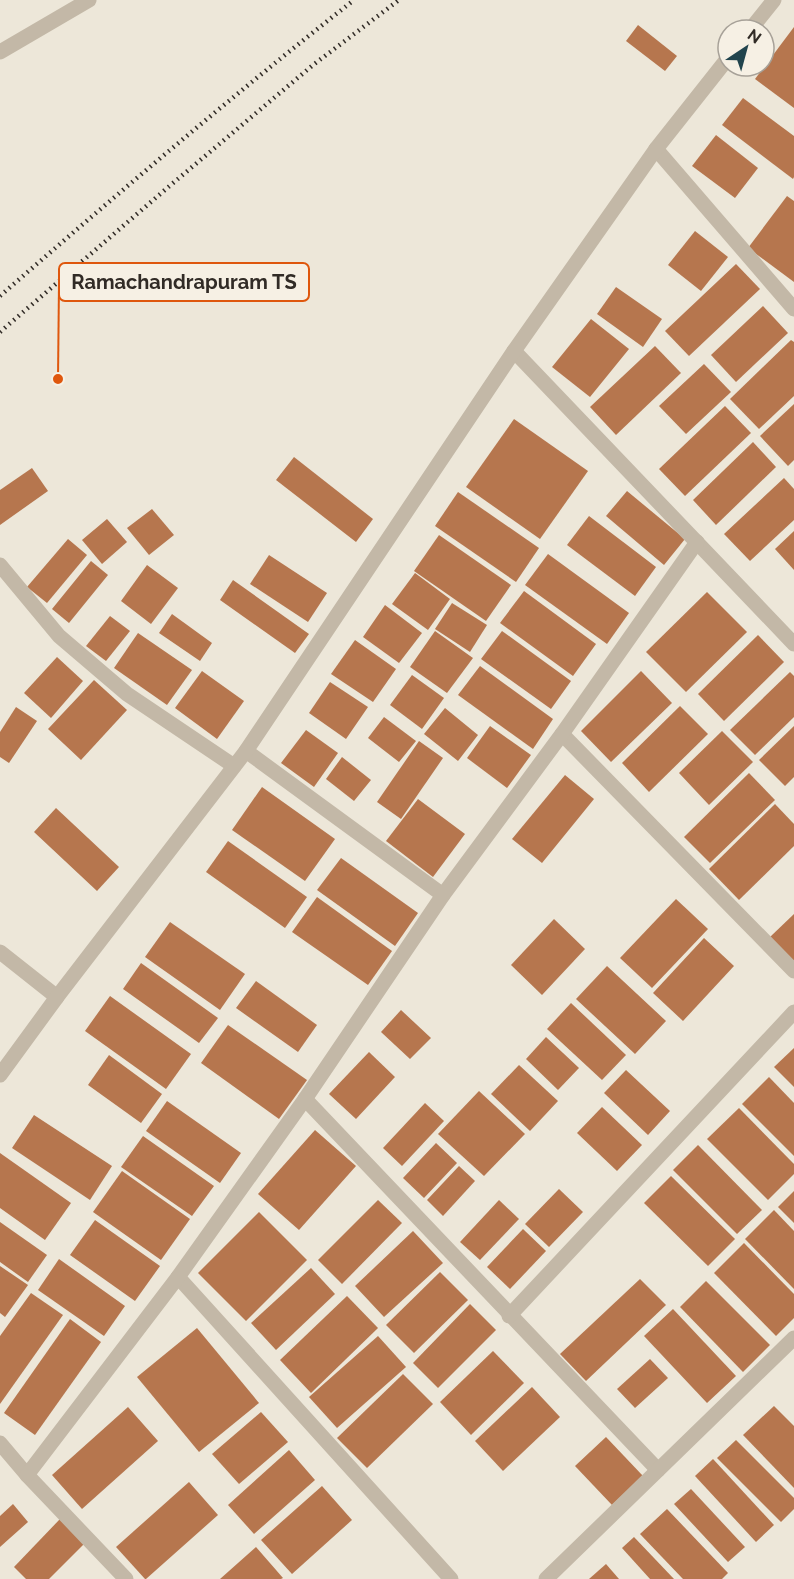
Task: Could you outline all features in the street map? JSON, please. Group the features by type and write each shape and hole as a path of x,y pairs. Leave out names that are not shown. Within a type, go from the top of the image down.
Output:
{"street":[{"path":"0,52 88,0"},
{"path":"760,18 774,0"},
{"path":"0,1075 57,996 246,751 514,351 656,149 716,73"},
{"path":"656,149 794,309"},
{"path":"514,351 794,644"},
{"path":"27,1475 178,1277 305,1099 443,895 562,734 697,542"},
{"path":"0,565 59,636 127,694 234,766"},
{"path":"562,734 794,971"},
{"path":"246,751 443,895"},
{"path":"0,952 57,996"},
{"path":"509,1316 794,1012"},
{"path":"305,1099 658,1470"},
{"path":"178,1277 451,1579"},
{"path":"546,1579 794,1338"},
{"path":"0,1443 27,1475 126,1579"}],"building":[{"path":"638,25 677,56 665,71 626,41"},
{"path":"794,27 794,108 755,79 776,78 776,51"},
{"path":"743,98 794,136 793,179 722,125"},
{"path":"716,135 758,168 735,198 692,166"},
{"path":"787,196 794,201 794,282 748,248"},
{"path":"695,231 728,257 701,291 668,265"},
{"path":"736,264 760,289 689,356 665,331"},
{"path":"616,287 662,319 643,347 597,314"},
{"path":"763,306 788,333 736,382 711,355"},
{"path":"591,319 629,349 590,397 552,367"},
{"path":"791,340 794,342 794,396 759,429 730,399"},
{"path":"655,346 681,373 616,435 590,407"},
{"path":"704,364 731,392 686,434 659,406"},
{"path":"794,404 794,460 788,466 760,436"},
{"path":"725,406 751,433 685,496 659,469"},
{"path":"514,419 588,471 540,539 466,487"},
{"path":"753,442 776,467 716,525 693,500"},
{"path":"294,457 373,519 356,542 276,480"},
{"path":"32,468 48,491 0,525 0,490"},
{"path":"784,478 794,489 794,520 750,561 724,534"},
{"path":"627,491 685,539 664,565 606,516"},
{"path":"458,492 539,548 516,582 435,526"},
{"path":"152,509 174,535 149,555 127,528"},
{"path":"589,516 656,567 635,596 567,545"},
{"path":"107,519 127,542 102,564 82,540"},
{"path":"794,531 794,570 775,549"},
{"path":"439,535 511,585 486,621 414,571"},
{"path":"68,539 87,555 47,603 27,587"},
{"path":"548,554 629,613 607,644 525,585"},
{"path":"269,555 327,593 308,622 250,584"},
{"path":"91,561 108,575 69,623 52,609"},
{"path":"147,565 178,588 151,624 121,601"},
{"path":"415,573 450,599 428,630 392,604"},
{"path":"233,580 309,634 295,653 220,600"},
{"path":"524,591 596,644 573,676 500,623"},
{"path":"707,592 747,632 686,692 646,652"},
{"path":"452,603 487,625 470,652 435,629"},
{"path":"385,605 422,633 399,663 363,637"},
{"path":"172,614 212,643 200,661 159,633"},
{"path":"110,616 130,631 106,661 86,646"},
{"path":"435,631 473,658 447,693 410,667"},
{"path":"502,631 571,681 551,709 481,659"},
{"path":"138,633 192,670 167,705 114,668"},
{"path":"758,635 784,662 724,721 698,694"},
{"path":"355,640 396,669 373,702 331,674"},
{"path":"57,657 83,681 51,718 24,693"},
{"path":"480,666 553,719 533,749 458,695"},
{"path":"202,671 244,701 217,739 175,708"},
{"path":"641,671 672,703 611,762 581,731"},
{"path":"790,672 794,676 794,717 755,755 730,730"},
{"path":"412,675 444,698 422,729 390,705"},
{"path":"94,680 127,710 81,760 48,729"},
{"path":"330,682 368,707 346,739 309,713"},
{"path":"680,706 708,734 649,792 622,763"},
{"path":"16,707 37,721 9,763 0,757 0,732"},
{"path":"445,708 478,735 458,761 424,734"},
{"path":"384,717 416,741 399,762 368,738"},
{"path":"490,726 531,755 507,788 467,758"},
{"path":"794,726 794,777 785,786 759,760"},
{"path":"306,730 338,753 314,787 281,763"},
{"path":"722,731 753,762 709,805 679,773"},
{"path":"419,741 443,758 401,819 377,802"},
{"path":"342,757 371,780 354,801 326,779"},
{"path":"749,773 775,800 710,863 684,837"},
{"path":"565,775 594,799 542,863 512,839"},
{"path":"262,787 335,839 305,881 232,830"},
{"path":"418,799 465,834 433,877 386,841"},
{"path":"775,804 794,824 794,846 739,900 709,869"},
{"path":"56,808 119,867 97,891 34,832"},
{"path":"228,841 307,897 285,928 206,872"},
{"path":"341,858 418,913 395,946 317,890"},
{"path":"317,897 392,951 368,985 292,932"},
{"path":"676,899 708,929 652,988 620,958"},
{"path":"794,914 794,962 770,937"},
{"path":"554,919 585,949 542,995 511,965"},
{"path":"170,922 245,974 220,1010 145,957"},
{"path":"704,938 734,966 683,1021 653,993"},
{"path":"141,963 218,1018 199,1043 123,989"},
{"path":"607,966 666,1021 635,1054 576,999"},
{"path":"256,981 317,1025 298,1052 236,1008"},
{"path":"110,996 191,1054 166,1089 85,1031"},
{"path":"571,1003 626,1055 602,1080 547,1029"},
{"path":"401,1010 431,1038 410,1059 381,1032"},
{"path":"228,1025 307,1080 279,1119 201,1063"},
{"path":"546,1037 579,1068 558,1090 526,1059"},
{"path":"794,1048 794,1087 774,1067"},
{"path":"369,1052 395,1077 356,1119 329,1094"},
{"path":"109,1055 162,1094 141,1123 88,1085"},
{"path":"519,1065 558,1101 530,1131 491,1094"},
{"path":"626,1070 670,1111 648,1135 604,1093"},
{"path":"769,1077 794,1103 794,1156 742,1104"},
{"path":"479,1091 525,1134 484,1176 438,1134"},
{"path":"167,1101 241,1153 220,1183 146,1131"},
{"path":"425,1103 444,1121 402,1166 383,1148"},
{"path":"602,1107 642,1145 617,1171 577,1133"},
{"path":"739,1108 794,1164 794,1174 768,1200 707,1139"},
{"path":"34,1115 112,1166 90,1200 12,1148"},
{"path":"315,1130 356,1166 299,1230 258,1194"},
{"path":"143,1136 214,1186 192,1216 121,1167"},
{"path":"436,1143 457,1163 424,1198 403,1178"},
{"path":"698,1145 762,1210 737,1234 673,1170"},
{"path":"0,1153 71,1203 45,1240 0,1208"},
{"path":"459,1166 475,1181 443,1216 427,1200"},
{"path":"122,1171 190,1219 161,1260 93,1212"},
{"path":"671,1176 735,1239 708,1266 644,1203"},
{"path":"559,1189 583,1212 549,1247 525,1224"},
{"path":"794,1191 794,1223 778,1207"},
{"path":"378,1200 402,1223 342,1284 318,1260"},
{"path":"499,1200 519,1219 480,1260 460,1242"},
{"path":"774,1210 794,1231 794,1289 745,1239"},
{"path":"259,1212 307,1260 246,1321 198,1273"},
{"path":"95,1220 160,1266 135,1301 70,1255"},
{"path":"0,1222 47,1255 28,1282 0,1262"},
{"path":"523,1229 546,1251 510,1289 487,1267"},
{"path":"413,1231 443,1263 384,1317 355,1286"},
{"path":"744,1243 794,1294 794,1318 776,1336 714,1273"},
{"path":"59,1259 125,1306 104,1336 38,1290"},
{"path":"0,1266 28,1285 5,1317 0,1313"},
{"path":"311,1268 335,1294 276,1350 251,1323"},
{"path":"440,1272 468,1300 414,1353 386,1325"},
{"path":"640,1279 666,1305 586,1381 560,1354"},
{"path":"706,1281 770,1345 743,1372 680,1307"},
{"path":"31,1293 63,1315 0,1404 0,1336"},
{"path":"347,1296 378,1328 311,1393 280,1360"},
{"path":"470,1304 496,1330 438,1388 413,1363"},
{"path":"673,1309 736,1376 707,1403 644,1336"},
{"path":"70,1319 101,1342 35,1435 4,1413"},
{"path":"197,1328 259,1403 199,1452 137,1377"},
{"path":"378,1336 406,1367 337,1428 309,1397"},
{"path":"493,1351 524,1383 471,1435 440,1402"},
{"path":"650,1359 668,1378 635,1408 617,1389"},
{"path":"403,1374 433,1404 367,1468 337,1438"},
{"path":"532,1387 560,1417 503,1471 475,1441"},
{"path":"774,1406 794,1426 794,1488 743,1435"},
{"path":"128,1407 158,1441 82,1509 52,1475"},
{"path":"261,1412 288,1442 239,1484 212,1454"},
{"path":"606,1437 643,1476 612,1505 575,1466"},
{"path":"736,1440 794,1498 794,1509 781,1522 717,1458"},
{"path":"289,1450 315,1480 254,1534 228,1505"},
{"path":"713,1459 774,1525 756,1542 695,1476"},
{"path":"189,1482 218,1515 145,1579 116,1547"},
{"path":"322,1486 352,1520 292,1574 261,1540"},
{"path":"691,1489 745,1547 728,1562 674,1504"},
{"path":"13,1504 28,1522 0,1547 0,1516"},
{"path":"667,1509 728,1573 722,1579 683,1579 640,1534"},
{"path":"60,1519 85,1543 49,1579 26,1579 14,1567"},
{"path":"634,1537 674,1579 650,1579 622,1548"},
{"path":"256,1547 283,1578 220,1579"},
{"path":"606,1564 619,1579 589,1579"}],"railway":[{"path":"0,296 175,146 354,0"},
{"path":"0,332 313,65 399,0"}],"place":[{"name":"Ramachandrapuram TS","path":"58,379"}]}
